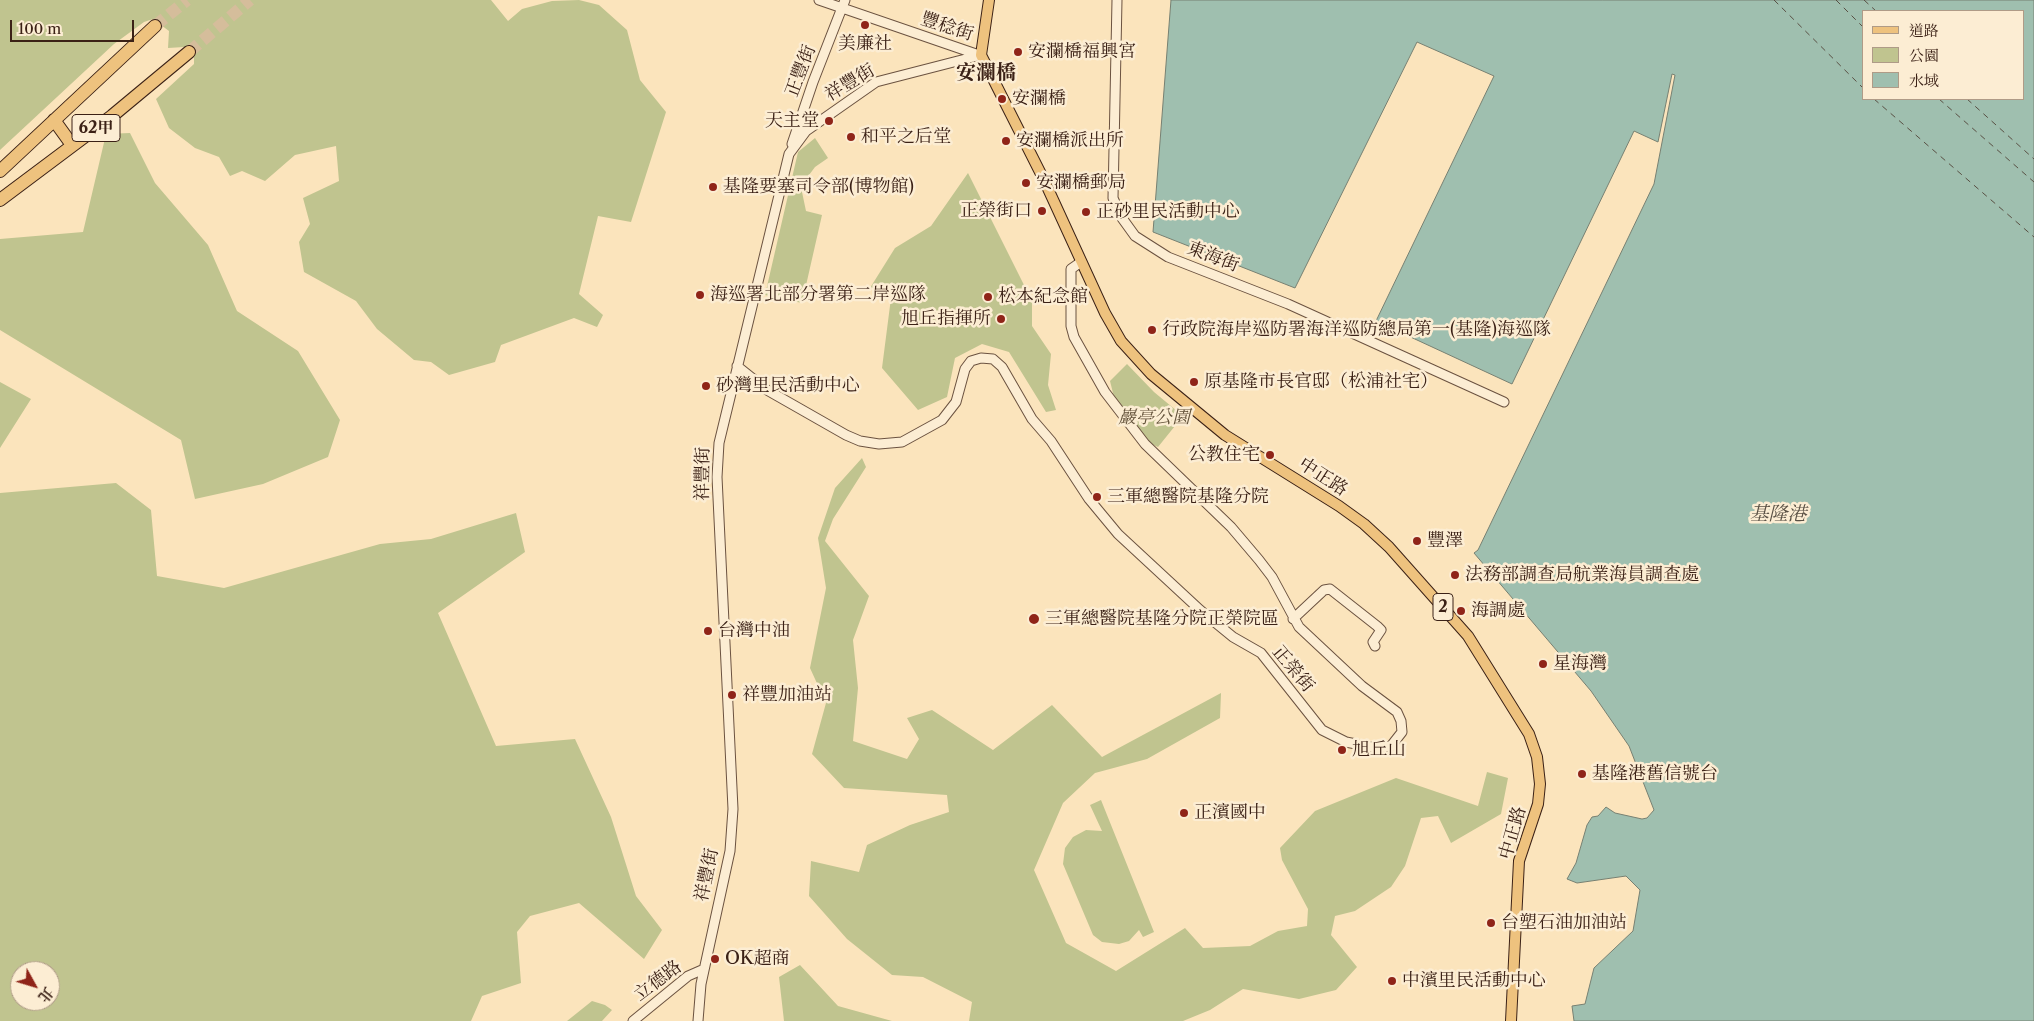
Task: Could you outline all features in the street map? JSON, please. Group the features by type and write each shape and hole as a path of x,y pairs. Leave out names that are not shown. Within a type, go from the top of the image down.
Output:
{"highway":[{"name":"62甲","path":"0,171 155,26"},
{"name":"62甲","path":"0,200 112,116 188,52"},
{"path":"54,120 72,145"}],"main road":[{"path":"981,55 989,0"},
{"name":"中正路","path":"981,55 1044,180 1081,262 1121,341 1151,374 1225,435 1339,506 1364,524 1388,547 1468,636 1524,725 1535,749 1540,784 1538,804 1519,861 1511,1021"}],"street":[{"name":"豐稔街","path":"818,0 844,4 981,55"},
{"name":"東海街","path":"1117,0 1113,198 1122,218 1135,236 1168,257 1288,304 1504,402"},
{"name":"正豐街","path":"789,154 803,111 844,4"},
{"name":"祥豐街","path":"698,1021 704,969 731,843 733,809 717,477 719,443 789,154 806,131 876,82 981,55"},
{"path":"803,111 806,120 816,124"},
{"name":"正榮街","path":"737,366 767,390 846,435 860,441 886,444 902,442 942,420 956,402 966,369 971,361 981,358 993,359 1002,367 1032,419 1051,441 1089,499 1118,534 1200,610 1233,637 1261,653 1322,730 1346,742 1376,748 1391,746 1402,732 1401,721 1397,712 1362,686 1293,619 1272,578 1232,527 1144,444 1106,392 1078,344 1071,326 1071,269 1081,262"},
{"path":"1293,619 1324,590 1330,589 1378,626 1381,630 1373,642 1375,646"},
{"name":"立德路","path":"632,1021 688,976 704,969"}],"green space":[{"path":"0,0 491,0 508,21 522,9 552,1 579,0 599,5 627,30 640,80 666,112 631,222 598,216 579,294 603,315 597,327 574,318 501,345 495,362 449,375 431,362 414,360 377,329 356,301 304,272 299,242 310,224 303,198 339,181 336,146 295,155 265,181 242,171 230,176 219,157 195,148 169,128 156,99 194,64 194,52 184,47 168,48 169,31 153,19 144,22 114,44 0,150"},
{"path":"130,133 155,183 208,245 237,311 298,351 340,420 328,457 263,484 195,499 181,440 0,330 0,239 83,232 106,134"},
{"path":"815,138 828,158 815,167 806,179 802,192 806,211 822,215 802,303 765,295 798,152"},
{"path":"968,173 1032,301 1032,326 1051,354 1048,385 1056,410 1046,412 1009,352 982,344 955,358 947,397 918,410 882,368 891,298 870,288 895,248 931,226"},
{"name":"巖亭公園","path":"1127,364 1154,392 1183,416 1158,447 1147,442 1115,401 1110,381"},
{"path":"0,382 31,399 0,448"},
{"path":"862,458 866,467 833,519 825,541 869,596 853,640 858,688 853,741 907,759 919,739 907,718 932,710 993,750 1052,705 1102,757 1221,693 1220,718 1147,759 1095,773 1063,803 1034,870 1066,943 1116,971 1185,928 1203,948 1250,946 1278,931 1307,926 1308,909 1282,860 1280,848 1315,811 1396,778 1478,806 1487,772 1508,778 1501,814 1451,843 1438,816 1421,818 1405,866 1391,887 1355,911 1335,916 1331,935 1357,967 1336,990 1299,999 1243,989 1210,1010 1183,1021 969,1021 972,1002 923,977 892,975 847,939 809,896 811,861 859,872 867,845 910,825 949,812 947,795 844,788 812,754 826,703 810,668 826,588 818,538 835,488"},
{"path":"116,483 151,510 157,576 224,588 380,544 431,539 516,513 525,552 438,613 496,746 575,739 611,817 636,896 662,930 644,959 579,903 530,916 517,932 521,983 482,996 471,1021 0,1021 0,493"},
{"path":"1101,800 1154,932 1143,937 1139,930 1129,941 1119,944 1102,942 1093,935 1063,864 1065,848 1073,837 1086,830 1102,831 1090,805"},
{"path":"800,965 838,1006 892,1021 784,1021 779,977"},
{"path":"592,1001 605,1005 612,1010 602,1021 567,1021"}],"water":[{"name":"基隆港","path":"1171,0 2034,0 2034,1021 1574,1021 1572,1006 1585,1004 1594,968 1633,931 1640,890 1626,876 1577,883 1567,879 1576,863 1587,825 1592,817 1598,816 1606,807 1615,813 1642,819 1647,818 1654,810 1629,746 1591,691 1474,553 1478,550 1654,184 1675,75 1672,74 1658,142 1634,131 1512,384 1376,321 1494,76 1417,42 1295,288 1153,232"}],"ferry route":[{"path":"1774,0 1862,87"},
{"path":"1836,0 1862,26"},
{"path":"1864,0 1875,10"},
{"path":"1875,100 2034,237"},
{"path":"1940,100 2034,182"},
{"path":"1968,100 2034,159"}],"tunnel":[{"path":"155,26 187,0"},
{"path":"189,52 250,0"}],"place":[{"name":"美廉社","path":"865,25"},
{"name":"安瀾橋福興宮","path":"1018,52"},
{"name":"安瀾橋","path":"1002,99"},
{"name":"天主堂","path":"829,121"},
{"name":"和平之后堂","path":"851,137"},
{"name":"安瀾橋派出所","path":"1006,141"},
{"name":"安瀾橋郵局","path":"1026,183"},
{"name":"基隆要塞司令部(博物館)","path":"713,187"},
{"name":"正榮街口","path":"1042,211"},
{"name":"正砂里民活動中心","path":"1086,212"},
{"name":"海巡署北部分署第二岸巡隊","path":"700,295"},
{"name":"松本紀念館","path":"988,297"},
{"name":"旭丘指揮所","path":"1001,319"},
{"name":"行政院海岸巡防署海洋巡防總局第一(基隆)海巡隊","path":"1152,330"},
{"name":"原基隆市長官邸（松浦社宅）","path":"1194,382"},
{"name":"砂灣里民活動中心","path":"706,386"},
{"name":"公教住宅","path":"1270,455"},
{"name":"三軍總醫院基隆分院","path":"1097,497"},
{"name":"豐澤","path":"1417,541"},
{"name":"法務部調查局航業海員調查處","path":"1455,575"},
{"name":"海調處","path":"1461,611"},
{"name":"三軍總醫院基隆分院正榮院區","path":"1034,619"},
{"name":"台灣中油","path":"708,631"},
{"name":"星海灣","path":"1543,664"},
{"name":"祥豐加油站","path":"732,695"},
{"name":"旭丘山","path":"1342,750"},
{"name":"基隆港舊信號台","path":"1582,774"},
{"name":"正濱國中","path":"1184,813"},
{"name":"台塑石油加油站","path":"1491,923"},
{"name":"OK超商","path":"715,959"},
{"name":"中濱里民活動中心","path":"1392,981"}],"district":[{"name":"安瀾橋","path":"986,73"}]}
